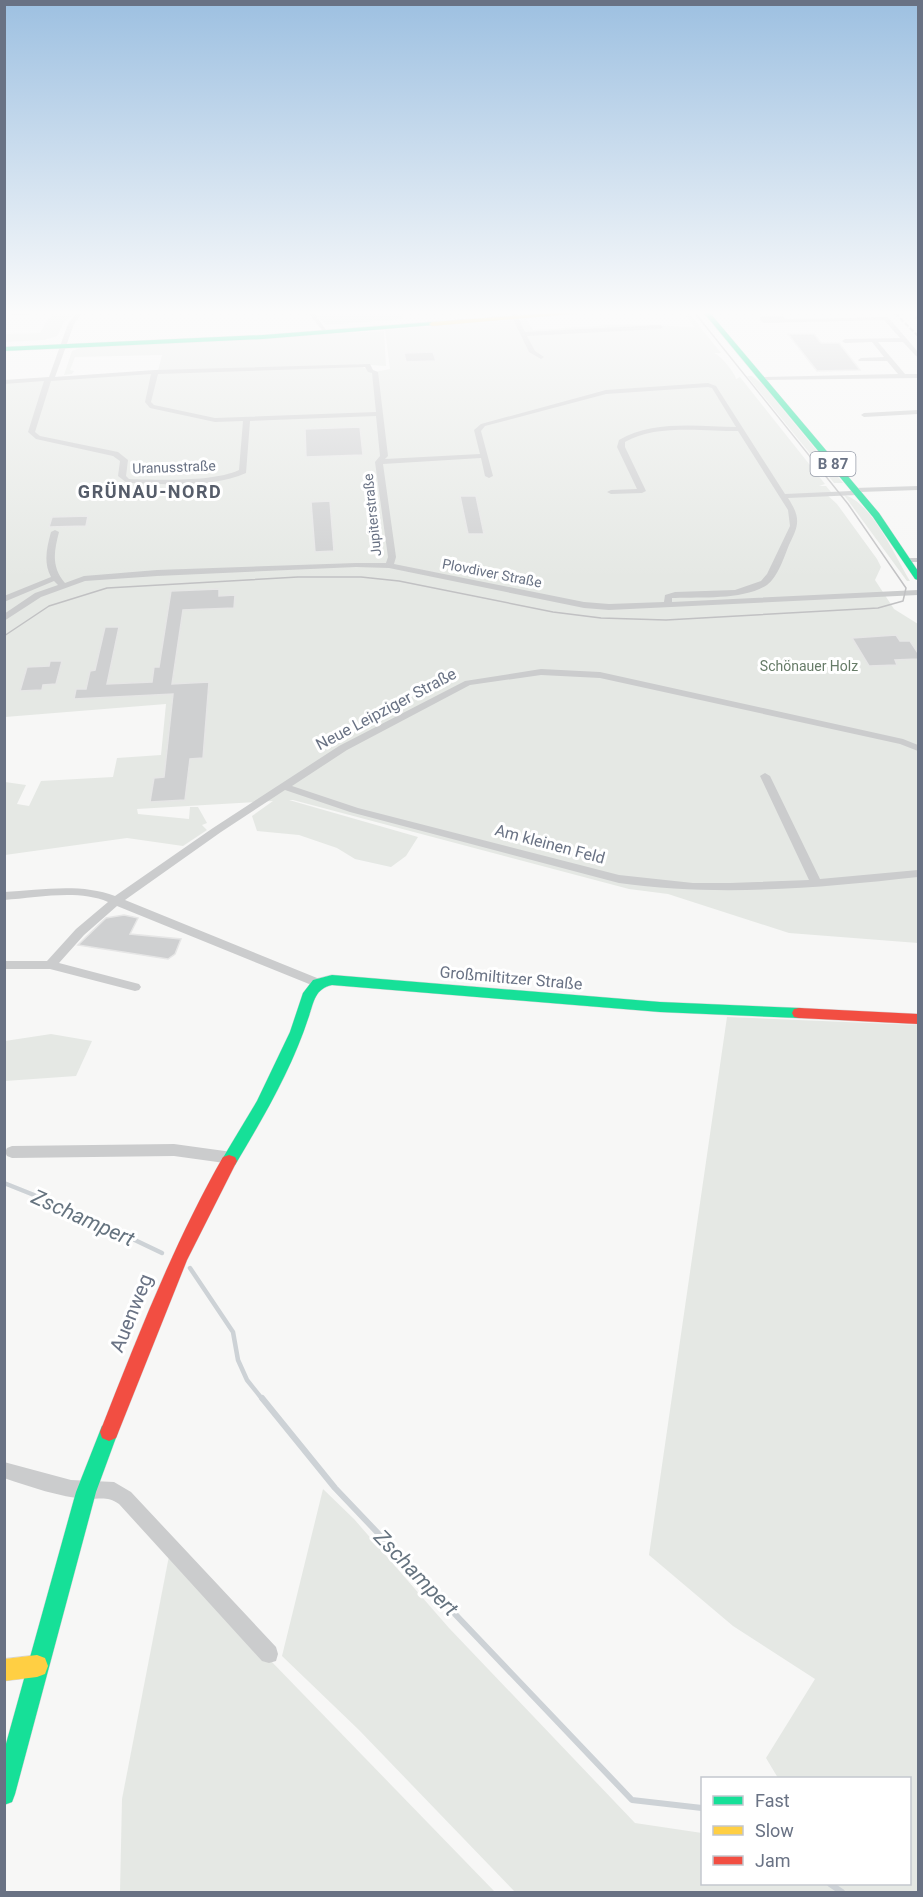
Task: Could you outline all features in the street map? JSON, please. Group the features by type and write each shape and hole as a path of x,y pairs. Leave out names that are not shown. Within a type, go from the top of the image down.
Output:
{"main road":[{"name":"B 87","path":"783,402 913,560 918,577"},
{"name":"Großmiltitzer Straße","path":"318,983 332,980 660,1007 918,1019"},
{"name":"Auenweg","path":"4,1794 86,1492 180,1252 207,1198 281,1069 309,993 318,983"},
{"path":"4,1670 37,1666"}],"street":[{"name":"Uranusstraße","path":"42,402 31,432 38,438 115,454 124,460 122,476 127,481 237,476 244,470 247,419"},
{"path":"148,402 152,407 207,419 247,419 379,414 378,402"},
{"path":"489,477 477,430 483,425 572,402"},
{"path":"668,604 668,597 736,593 764,583 771,574 794,526 792,510 723,402"},
{"path":"864,415 918,412"},
{"name":"Jupiterstraße","path":"379,414 384,456 380,462 392,557 389,566"},
{"path":"611,492 642,492 621,447 621,441 627,436 658,431 740,429"},
{"name":"Jupiterstraße","path":"380,462 484,456"},
{"path":"783,496 918,488"},
{"path":"55,532 48,556 58,582"},
{"name":"Plovdiver Straße","path":"4,600 18,592 58,582 106,576 356,565 389,566 584,605 668,604 918,592"},
{"name":"Plovdiver Straße","path":"4,618 58,582"},
{"name":"Neue Leipziger Straße","path":"50,965 80,932 117,900 283,786 368,734 468,683 541,672 583,673 617,678 903,742 918,748"},
{"path":"765,776 815,881"},
{"name":"Am kleinen Feld","path":"283,786 354,810 619,879 660,887 698,888 918,874"},
{"name":"Großmiltitzer Straße","path":"4,896 77,892 117,900 318,983"},
{"path":"4,965 50,965 135,987"},
{"path":"12,1152 174,1149 232,1158"},
{"path":"4,1470 64,1489 86,1492 114,1490 125,1498 269,1654"}],"green space":[{"name":"Schönauer Holz","path":"4,402 759,402 825,484 819,486 826,486 831,492 825,493 837,504 877,559 881,567 875,580 894,609 918,624 918,943 789,933 668,894 629,889 293,800 289,800 418,837 406,856 391,867 355,859 337,848 299,835 257,831 252,816 273,801 137,809 138,814 189,819 190,807 198,807 207,823 202,825 207,830 183,846 127,838 5,855 5,782 26,785 17,804 29,806 41,781 113,777 117,758 161,755 166,704 5,717"},
{"path":"768,402 776,402 843,483 834,483"},
{"path":"844,495 854,499 873,519 910,581 907,581"},
{"path":"727,1017 918,1025 918,1892 515,1892 359,1730 282,1656 323,1489 354,1519 449,1628 635,1823 701,1833 701,1885 911,1885 911,1777 777,1777 766,1758 815,1679 733,1626 649,1555"},
{"path":"51,1034 92,1041 76,1076 5,1081 5,1041"},
{"path":"169,1556 495,1892 120,1892 122,1799"}],"building":[{"path":"360,427 363,455 306,457 305,429"},
{"path":"460,496 476,496 484,534 468,534"},
{"path":"330,501 334,551 315,552 311,502"},
{"path":"88,516 86,526 49,527 52,517"},
{"path":"219,589 219,596 235,595 234,608 183,610 172,684 209,682 203,758 190,759 185,800 150,802 154,778 164,777 173,694 74,699 76,689 86,689 90,671 95,670 105,627 119,627 107,684 152,682 154,667 159,667 171,591"},
{"path":"896,635 900,641 910,641 918,653 918,659 895,660 897,665 869,666 852,638"},
{"path":"50,661 62,661 56,684 43,685 42,690 20,691 27,667 49,666"},
{"path":"124,915 138,918 130,934 181,939 175,954 168,959 78,945 106,918"}],"waterway":[{"name":"Zschampert","path":"4,1183 74,1211 162,1253"},
{"name":"Zschampert","path":"190,1268 233,1332 238,1360 247,1380 263,1400"},
{"name":"Zschampert","path":"262,1398 335,1488 632,1800 701,1808"},
{"name":"Zschampert","path":"832,1885 842,1892"}],"tram line":[{"path":"4,636 49,606 107,588 298,577 361,577 399,581 553,612 601,618 666,620 878,608 903,601 906,588 848,504 766,402"}],"traffic: fast":[{"path":"781,402 876,515 918,577"},
{"path":"229,1161 264,1103 297,1032 310,993 318,983 332,980 660,1007 799,1013"},
{"path":"4,1794 86,1492 109,1432"}],"traffic: slow":[{"path":"4,1670 37,1666"}],"traffic: jam":[{"path":"799,1013 918,1019"},
{"path":"109,1432 178,1260 229,1161"}],"district":[{"name":"GRÜNAU-NORD","path":"150,491"}]}
